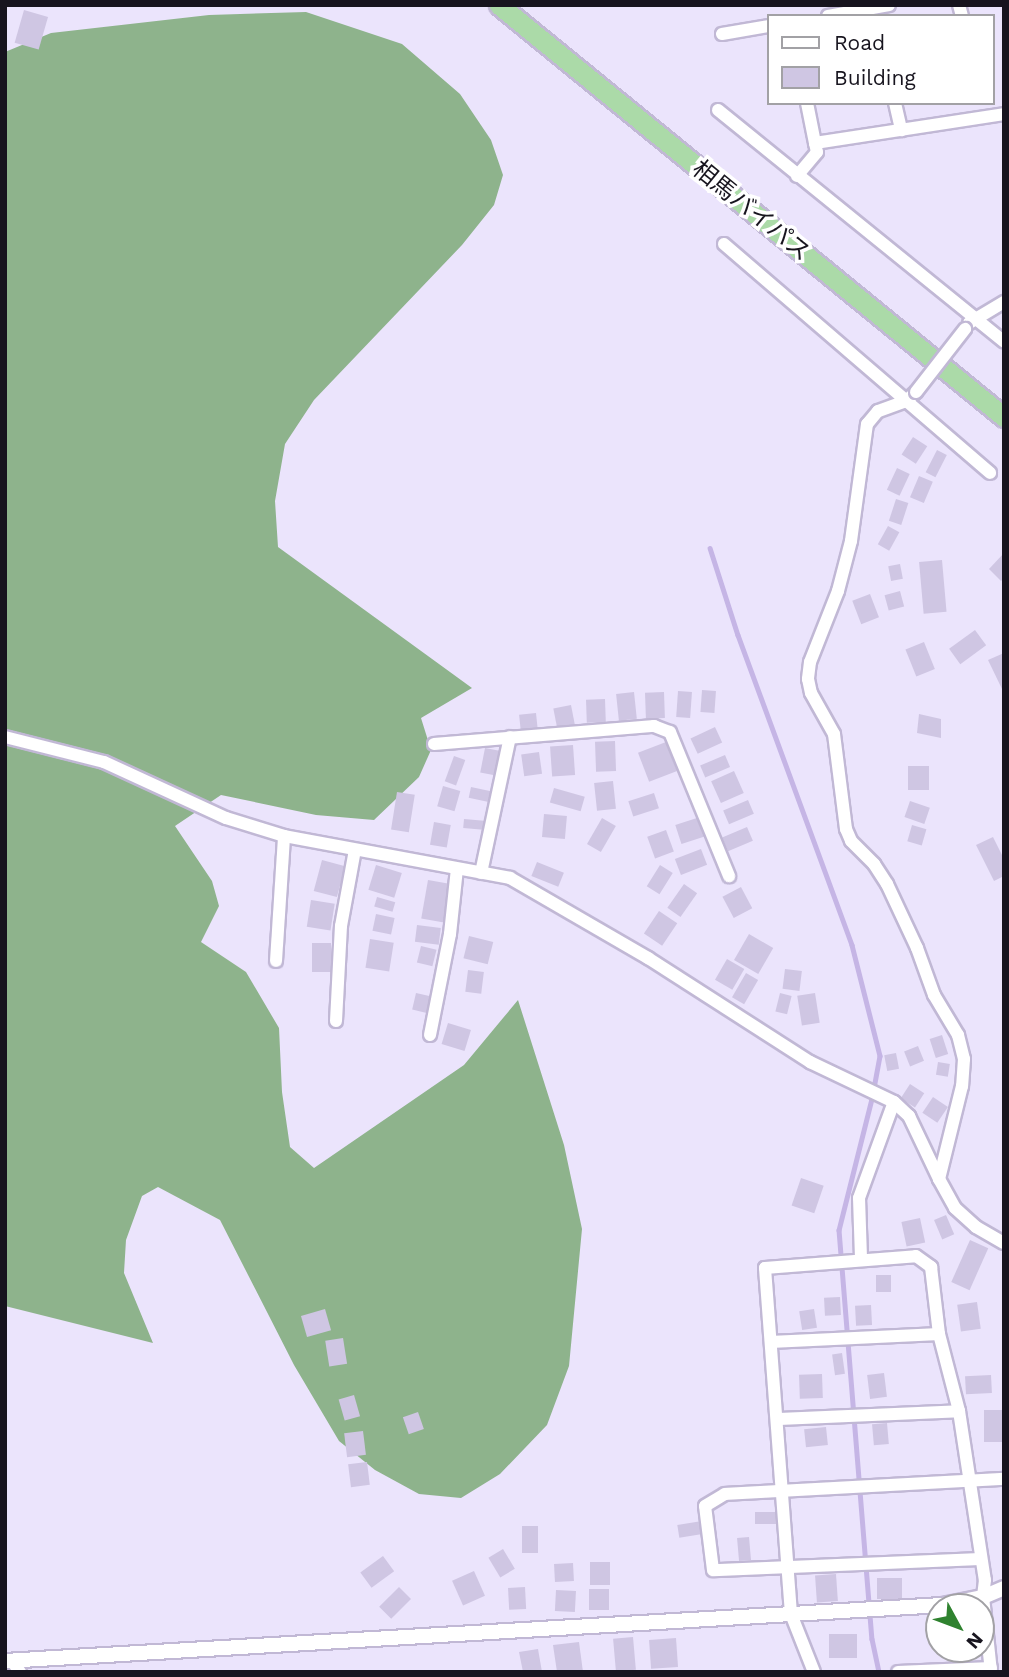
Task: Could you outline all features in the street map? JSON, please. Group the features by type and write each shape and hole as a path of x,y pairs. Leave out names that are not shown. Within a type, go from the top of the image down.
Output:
{"highway":[{"name":"相馬バイパス","path":"499,5 1004,416"}],"street":[{"path":"852,14 875,12 889,5"},
{"path":"722,34 768,26"},
{"path":"797,176 817,152 807,105"},
{"path":"895,105 901,130"},
{"path":"718,110 968,324 1004,342"},
{"path":"815,144 901,130 987,110 1004,114"},
{"path":"724,244 911,397 990,473"},
{"path":"939,1179 962,1086 964,1059 958,1035 934,995 917,948 887,884 874,864 851,841 846,829 834,734 811,693 808,678 810,662 838,592 851,541 867,424 878,411 911,397 968,324 1004,302"},
{"path":"434,744 654,726 670,733 729,876"},
{"path":"5,737 104,762 226,818 284,836 510,878 648,958 810,1062 894,1102 909,1116 955,1208 976,1227 1004,1243"},
{"path":"481,873 510,737"},
{"path":"276,961 284,836"},
{"path":"336,1021 341,926 355,850"},
{"path":"430,1035 450,934 457,869"},
{"path":"860,1258 859,1198 894,1102"},
{"path":"814,1672 791,1614 790,1568 781,1493 779,1419 765,1268 860,1258 916,1256 931,1268 939,1334 959,1411 972,1482 980,1559 985,1580 983,1593"},
{"path":"771,1342 939,1334"},
{"path":"779,1419 959,1411"},
{"path":"980,1559 713,1570 705,1506 725,1494 1004,1479"},
{"path":"12,1664 925,1606"},
{"path":"898,1672 991,1670"}],"green space":[{"path":"306,12 402,44 460,94 491,140 503,175 494,205 462,245 314,400 285,444 275,501 278,547 472,688 421,718 431,750 419,777 374,820 316,815 221,795 175,826 212,881 219,906 201,942 246,972 279,1028 282,1092 290,1147 314,1168 464,1065 518,1000 564,1145 582,1229 569,1366 547,1425 500,1474 461,1498 419,1494 375,1470 339,1441 294,1365 220,1220 158,1187 142,1196 126,1240 124,1273 153,1343 5,1306 5,52 51,33 209,15"}],"building":[{"path":"24,10 48,17 39,50 15,43"},
{"path":"913,437 927,446 916,464 902,455"},
{"path":"937,450 947,455 935,477 926,472"},
{"path":"897,468 910,474 900,496 887,490"},
{"path":"919,476 933,482 924,503 910,497"},
{"path":"896,499 908,503 901,525 889,521"},
{"path":"888,526 899,532 889,551 878,544"},
{"path":"1004,553 1004,578 1001,581 989,569"},
{"path":"942,560 947,612 924,614 919,562"},
{"path":"900,564 903,579 891,581 888,566"},
{"path":"900,591 904,606 889,611 885,595"},
{"path":"870,594 879,617 861,624 852,601"},
{"path":"975,630 986,645 960,664 949,649"},
{"path":"924,642 935,669 916,676 905,649"},
{"path":"1004,653 1004,688 1002,689 988,660"},
{"path":"702,690 716,691 714,713 700,712"},
{"path":"678,691 692,692 690,718 676,717"},
{"path":"634,692 637,719 619,721 616,694"},
{"path":"664,692 665,718 646,719 645,693"},
{"path":"605,699 606,722 587,723 586,700"},
{"path":"571,705 575,726 557,729 553,708"},
{"path":"536,713 538,732 521,734 519,715"},
{"path":"919,714 941,719 941,738 917,733"},
{"path":"715,727 722,742 698,754 691,738"},
{"path":"615,741 616,771 596,772 595,742"},
{"path":"666,742 677,771 649,782 638,753"},
{"path":"573,745 575,775 552,777 550,747"},
{"path":"485,748 505,752 500,776 480,773"},
{"path":"539,752 542,774 524,776 521,755"},
{"path":"725,755 730,767 705,778 700,766"},
{"path":"454,756 465,760 456,785 445,781"},
{"path":"908,766 929,766 929,790 908,790"},
{"path":"734,771 744,793 721,803 711,781"},
{"path":"613,781 616,809 597,811 594,783"},
{"path":"443,786 460,791 455,811 437,806"},
{"path":"471,787 494,792 492,803 469,798"},
{"path":"554,788 585,797 581,811 550,802"},
{"path":"397,792 415,795 409,832 391,830"},
{"path":"654,793 659,808 633,817 628,801"},
{"path":"748,800 754,814 729,824 723,811"},
{"path":"910,801 930,808 924,824 904,817"},
{"path":"544,814 567,816 565,839 542,837"},
{"path":"700,817 706,836 681,844 675,825"},
{"path":"602,818 616,826 601,852 587,844"},
{"path":"464,819 487,821 486,830 463,828"},
{"path":"434,822 451,825 447,848 430,845"},
{"path":"912,825 926,829 922,845 907,841"},
{"path":"747,827 753,841 728,851 722,838"},
{"path":"666,830 674,852 655,858 647,837"},
{"path":"993,837 1004,859 1004,876 994,881 976,845"},
{"path":"701,849 707,865 681,875 675,859"},
{"path":"322,860 345,866 337,897 314,891"},
{"path":"537,862 564,873 558,887 531,876"},
{"path":"376,865 402,873 394,898 368,890"},
{"path":"660,865 673,873 659,894 647,886"},
{"path":"428,880 451,884 444,922 421,918"},
{"path":"684,884 697,893 680,917 667,908"},
{"path":"741,887 752,908 734,918 722,897"},
{"path":"377,897 395,902 393,912 374,907"},
{"path":"311,900 335,904 330,930 307,927"},
{"path":"659,911 677,923 662,946 644,933"},
{"path":"376,914 395,918 391,935 372,931"},
{"path":"417,925 441,928 439,945 415,942"},
{"path":"749,934 773,948 758,974 734,960"},
{"path":"469,936 493,942 488,964 463,958"},
{"path":"370,939 394,943 389,971 365,968"},
{"path":"312,943 331,943 331,972 312,972"},
{"path":"421,946 437,950 432,966 417,962"},
{"path":"727,959 744,969 732,990 715,980"},
{"path":"785,969 802,971 799,991 783,989"},
{"path":"468,970 484,972 481,994 465,992"},
{"path":"746,973 758,980 744,1004 732,997"},
{"path":"416,993 433,997 429,1013 412,1010"},
{"path":"780,993 792,996 787,1014 775,1011"},
{"path":"815,993 820,1023 802,1025 797,996"},
{"path":"448,1023 471,1030 465,1051 442,1044"},
{"path":"942,1035 948,1054 936,1058 930,1039"},
{"path":"918,1046 924,1061 910,1066 904,1052"},
{"path":"896,1053 899,1069 887,1071 884,1055"},
{"path":"938,1062 950,1064 948,1077 936,1075"},
{"path":"910,1084 924,1093 915,1108 901,1098"},
{"path":"933,1097 948,1107 937,1123 922,1113"},
{"path":"801,1178 824,1186 814,1213 792,1205"},
{"path":"946,1215 954,1234 942,1239 934,1220"},
{"path":"920,1218 925,1242 907,1246 901,1222"},
{"path":"970,1240 988,1248 970,1290 951,1282"},
{"path":"876,1275 891,1275 891,1292 876,1292"},
{"path":"840,1297 841,1315 825,1316 824,1298"},
{"path":"977,1302 981,1329 961,1332 957,1305"},
{"path":"871,1305 872,1325 856,1326 855,1306"},
{"path":"325,1309 331,1330 307,1337 301,1316"},
{"path":"814,1309 817,1328 802,1330 799,1311"},
{"path":"343,1338 347,1364 329,1366 325,1341"},
{"path":"842,1353 845,1374 835,1375 832,1354"},
{"path":"884,1373 887,1397 870,1399 867,1375"},
{"path":"822,1374 823,1398 800,1399 799,1375"},
{"path":"991,1375 992,1393 966,1394 965,1376"},
{"path":"354,1395 360,1416 345,1421 339,1399"},
{"path":"984,1410 1002,1410 1002,1442 984,1442"},
{"path":"418,1412 424,1429 409,1434 403,1417"},
{"path":"887,1423 889,1444 874,1445 872,1424"},
{"path":"826,1427 828,1445 806,1447 804,1429"},
{"path":"363,1431 366,1455 347,1457 344,1433"},
{"path":"367,1462 370,1485 351,1487 348,1464"},
{"path":"755,1512 776,1512 776,1524 755,1524"},
{"path":"702,1521 704,1534 679,1538 677,1525"},
{"path":"522,1526 538,1526 538,1553 522,1553"},
{"path":"749,1537 751,1560 739,1561 737,1538"},
{"path":"503,1549 515,1569 500,1577 488,1558"},
{"path":"383,1556 394,1571 372,1588 360,1572"},
{"path":"590,1562 610,1562 610,1585 590,1585"},
{"path":"573,1563 574,1581 555,1582 554,1564"},
{"path":"474,1571 485,1596 463,1605 452,1581"},
{"path":"836,1574 838,1601 817,1602 815,1575"},
{"path":"877,1578 902,1578 902,1599 877,1599"},
{"path":"399,1587 411,1599 391,1619 379,1607"},
{"path":"525,1587 526,1609 509,1610 508,1588"},
{"path":"589,1589 609,1589 609,1610 589,1610"},
{"path":"556,1590 576,1591 575,1612 555,1611"},
{"path":"829,1634 857,1634 857,1658 829,1658"},
{"path":"633,1637 636,1670 616,1672 613,1639"},
{"path":"676,1638 678,1667 651,1669 649,1640"},
{"path":"579,1642 583,1672 557,1672 553,1645"},
{"path":"538,1649 542,1672 523,1672 519,1652"}],"waterway":[{"path":"710,548 738,635 852,945 880,1056 839,1230 872,1639 879,1672"}]}
